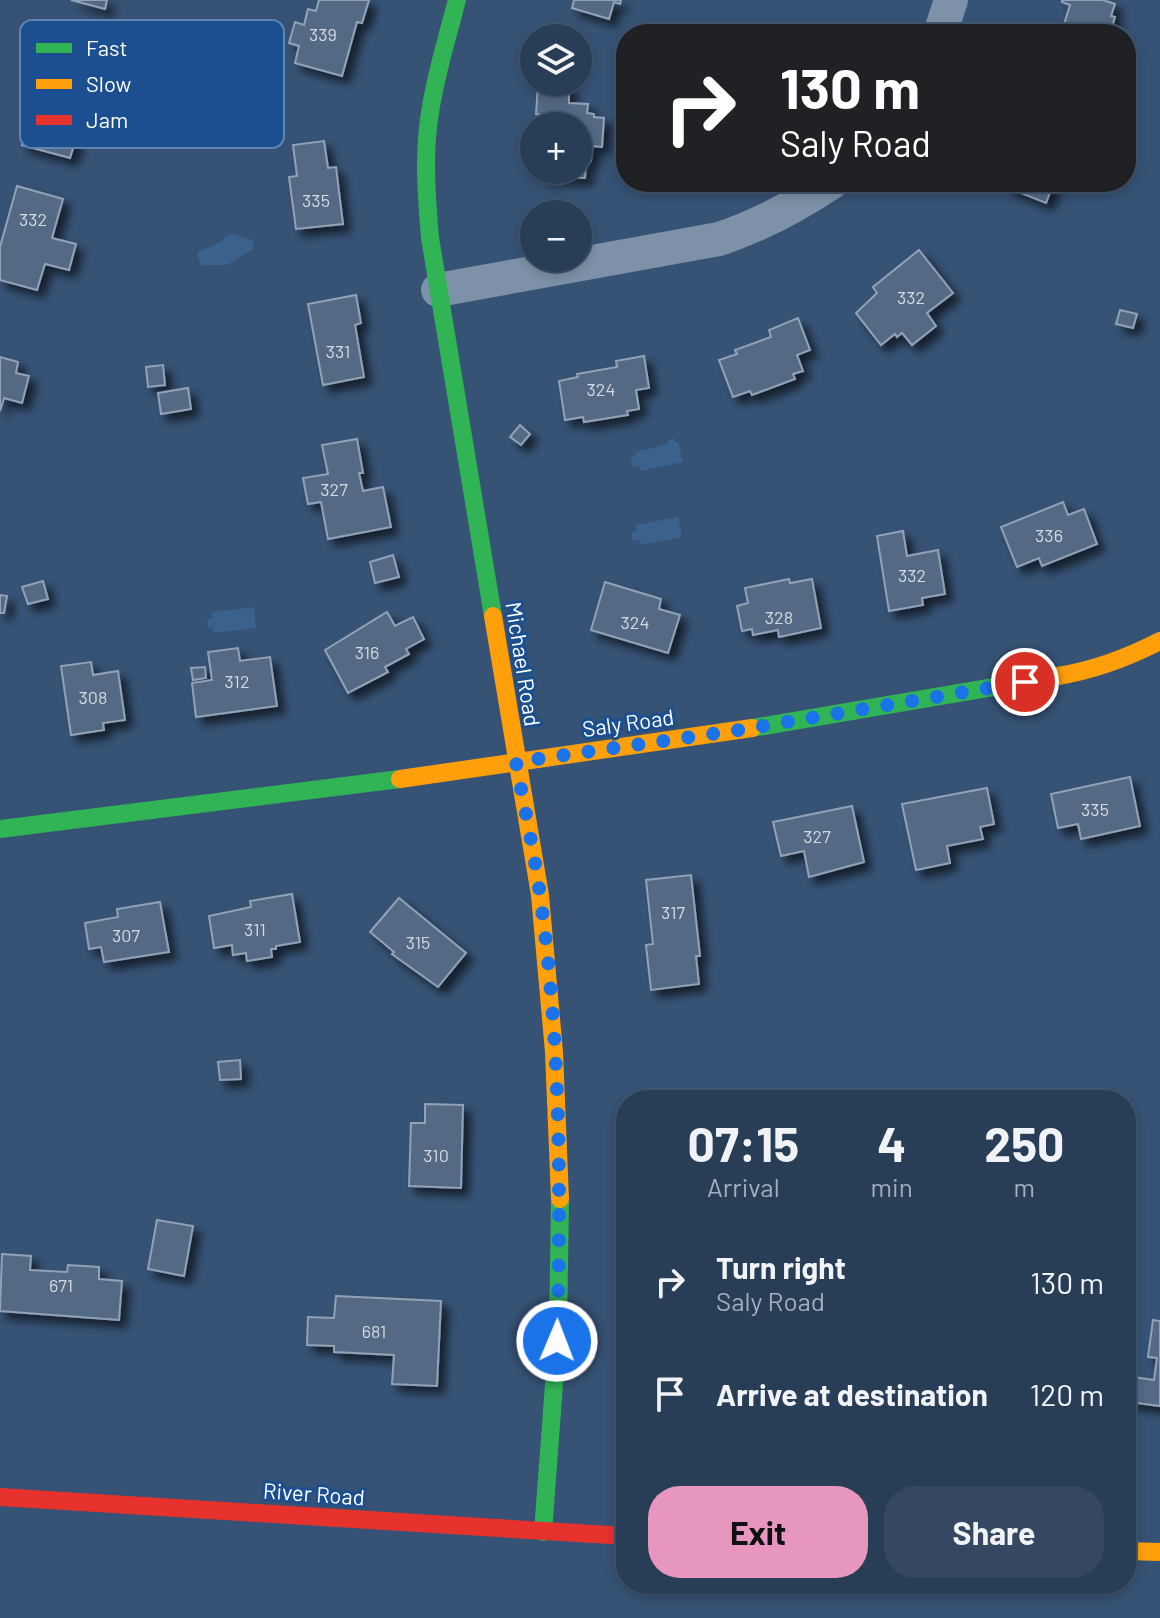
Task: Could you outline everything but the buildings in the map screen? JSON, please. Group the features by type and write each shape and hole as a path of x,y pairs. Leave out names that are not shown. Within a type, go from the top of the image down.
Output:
{"street":[{"name":"Michael Road","path":"457,0 437,72 428,127 425,182 438,290 540,895 551,1001 561,1213 556,1373 543,1532"},
{"path":"943,24 951,0"},
{"path":"438,290 719,239 750,229 817,192"},
{"name":"Saly Road","path":"0,829 363,784 733,731 1083,672 1129,657 1160,641"},
{"name":"River Road","path":"0,1497 616,1536"},
{"path":"1136,1551 1160,1552"}],"water":[{"path":"232,234 253,240 253,249 227,265 201,265 197,255 199,251"},
{"path":"674,438 683,462 640,471 639,466 633,467 630,457 636,456 635,452 668,444 668,440"},
{"path":"678,517 682,537 641,545 640,540 633,541 631,532 637,531 636,525"},
{"path":"254,607 256,628 213,633 213,627 208,628 207,619 213,618 212,612"}],"traffic: fast":[{"path":"457,0 430,111 426,155 427,196 430,238 493,616"},
{"path":"752,728 1058,676"},
{"path":"0,829 400,779"},
{"path":"543,1532 558,1331 560,1199"}],"traffic: slow":[{"path":"493,616 540,895 554,1052 560,1199"},
{"path":"1058,676 1110,663 1160,641"},
{"path":"400,779 752,728"},
{"path":"1136,1551 1160,1552"}],"traffic: jam":[{"path":"0,1497 616,1535"}],"route":[{"path":"557,1341 561,1213 551,1001 540,895 516,762 733,731 1025,682"}]}
